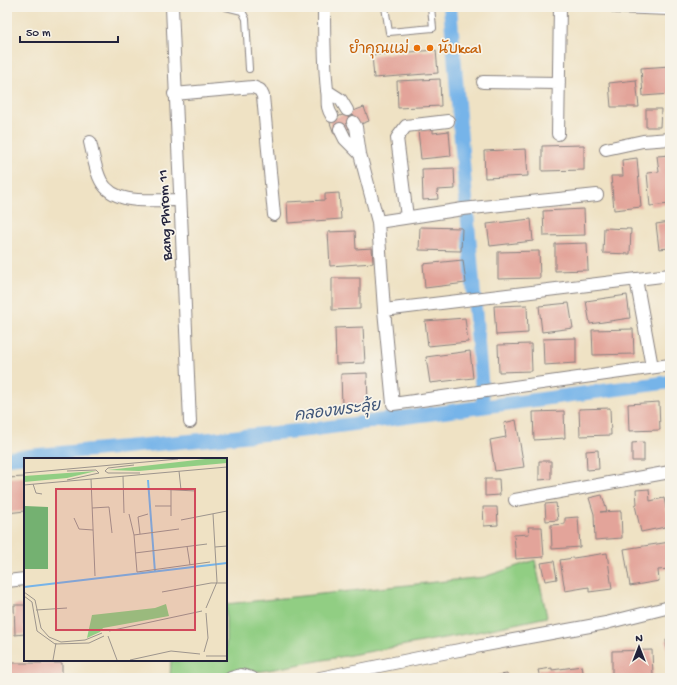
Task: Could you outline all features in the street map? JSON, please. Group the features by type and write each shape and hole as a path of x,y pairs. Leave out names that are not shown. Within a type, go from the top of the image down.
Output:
{"street":[{"name":"Bang Phrom 11","path":"172,7 174,94 190,422"},
{"path":"324,7 324,62 327,107 332,116"},
{"path":"558,134 560,7"},
{"path":"616,7 670,9"},
{"path":"483,82 559,83"},
{"path":"174,94 253,88 260,90 263,96 274,215"},
{"path":"327,91 341,100 347,110"},
{"path":"408,217 398,138 406,126 448,121"},
{"path":"354,122 360,154 378,222 384,310 393,404 670,365"},
{"path":"340,130 345,140 360,154"},
{"path":"606,150 643,141 670,139"},
{"path":"90,142 101,181 115,196 125,199 179,200"},
{"path":"378,222 467,209 597,195"},
{"path":"384,310 670,274"},
{"path":"636,279 652,367"},
{"path":"515,500 670,472"},
{"path":"7,580 24,579"},
{"path":"320,678 344,676 443,653 606,623 670,607"},
{"path":"231,678 241,675 252,678"}],"lane":[{"path":"226,7 242,11 246,19 249,69"},
{"path":"385,7 389,32 433,28 431,7"}],"green space":[{"path":"535,560 547,617 477,632 263,671 252,672 241,670 227,673 220,678 170,678 171,661 227,661 227,604 484,577"}],"building":[{"path":"436,50 438,73 374,78 372,55"},
{"path":"670,66 670,94 643,96 641,68"},
{"path":"440,79 441,106 398,108 397,81"},
{"path":"636,80 639,107 611,107 609,83"},
{"path":"364,107 369,121 334,134 329,120"},
{"path":"646,109 661,109 660,127 646,127"},
{"path":"433,128 433,133 449,131 451,156 421,159 418,130"},
{"path":"584,145 584,170 542,171 542,146"},
{"path":"526,149 528,176 485,178 484,151"},
{"path":"670,155 670,204 650,206 647,173 659,172 657,156"},
{"path":"637,158 641,207 614,210 611,176 623,176 622,160"},
{"path":"454,168 455,189 437,190 438,199 423,200 422,169"},
{"path":"339,193 341,219 288,223 287,202 325,200 325,194"},
{"path":"584,209 585,235 544,236 543,211"},
{"path":"531,219 533,241 490,246 487,224"},
{"path":"670,222 670,248 659,249 656,224"},
{"path":"420,227 462,228 461,251 419,250"},
{"path":"604,228 631,229 630,254 603,253"},
{"path":"355,231 356,249 372,248 373,263 330,266 328,232"},
{"path":"587,243 588,270 555,271 555,244"},
{"path":"539,251 540,278 498,279 498,252"},
{"path":"463,260 466,283 425,288 423,264"},
{"path":"332,278 360,278 360,309 332,310"},
{"path":"627,295 630,318 590,324 586,301"},
{"path":"569,303 573,328 542,332 539,306"},
{"path":"527,305 528,333 496,335 494,306"},
{"path":"465,318 468,342 428,346 425,321"},
{"path":"363,327 365,363 336,364 335,328"},
{"path":"633,329 634,354 593,355 592,330"},
{"path":"576,338 576,363 544,365 543,339"},
{"path":"531,344 532,371 499,372 498,345"},
{"path":"470,351 473,378 430,383 426,357"},
{"path":"367,373 368,405 342,406 341,374"},
{"path":"659,402 660,430 629,431 628,404"},
{"path":"610,408 611,435 580,436 579,409"},
{"path":"564,411 565,438 534,440 533,412"},
{"path":"516,420 524,467 495,471 490,440 506,437 504,423"},
{"path":"644,442 644,461 632,461 632,443"},
{"path":"598,450 599,469 587,470 586,451"},
{"path":"539,461 551,461 551,479 539,480"},
{"path":"24,477 24,511 7,513 7,478"},
{"path":"485,479 499,479 500,495 485,496"},
{"path":"649,489 650,501 664,498 670,526 641,532 635,505 637,504 636,490"},
{"path":"602,495 607,511 600,512 621,511 622,538 595,540 594,514 589,498"},
{"path":"556,503 558,520 546,521 545,504"},
{"path":"483,507 497,507 498,525 484,526"},
{"path":"578,517 580,547 552,549 551,525 565,524 565,518"},
{"path":"528,527 542,527 544,557 516,559 514,535 529,534"},
{"path":"670,542 670,569 658,570 659,581 630,586 624,549"},
{"path":"607,553 612,589 589,592 589,587 565,591 560,560"},
{"path":"554,561 557,579 545,581 541,563"},
{"path":"14,605 24,605 24,634 15,635"},
{"path":"666,640 670,640 670,669 669,669"},
{"path":"652,650 653,676 612,678 612,651"},
{"path":"10,663 62,663 62,678 10,678"},
{"path":"582,666 584,678 540,678 538,670 552,668 552,670"},
{"path":"507,674 508,678 487,678 487,677"}],"waterway":[{"path":"450,7 483,403"},
{"name":"คลองพระลุ้ย","path":"7,458 308,430 670,382"}],"place":[{"name":"ยำคุณแม่","path":"417,48"},
{"name":"นับkcal","path":"430,48"}]}
